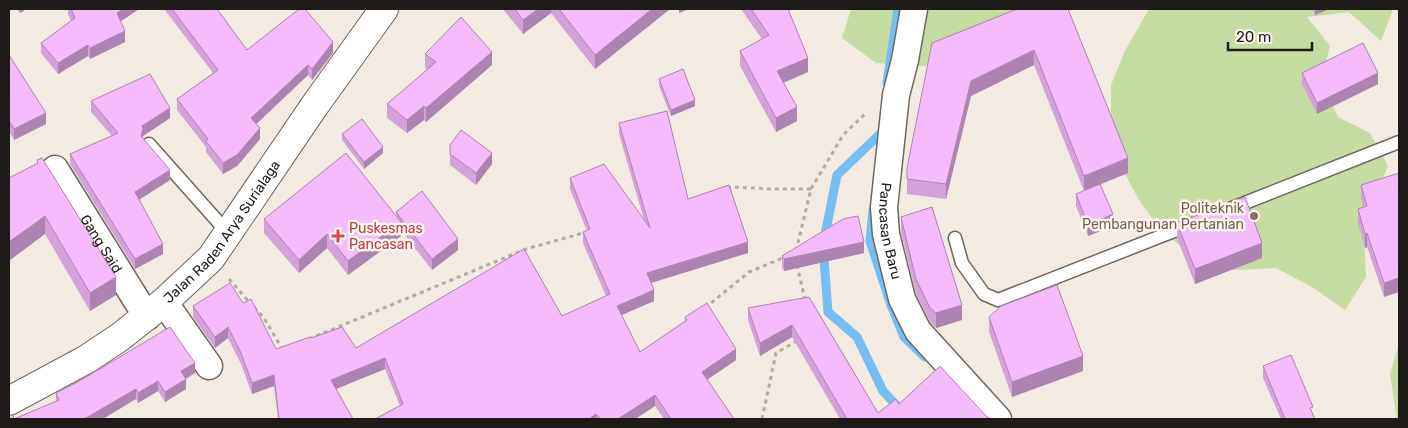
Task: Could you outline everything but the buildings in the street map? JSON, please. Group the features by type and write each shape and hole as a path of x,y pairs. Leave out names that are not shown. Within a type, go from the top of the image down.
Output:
{"main road":[{"name":"Jalan Raden Arya Surialaga","path":"9,401 88,359 156,310 210,258 315,105 384,9"}],"street":[{"name":"Pancasan Baru","path":"914,9 905,60 896,95 884,207 886,234 902,299 918,331 998,419"},
{"name":"Gang Said","path":"55,169 156,310 209,366"}],"lane":[{"path":"1223,212 1399,142"},
{"path":"149,144 228,233"},
{"path":"955,238 962,263 984,294 998,300 1204,219"}],"path":[{"path":"795,253 811,188 844,135 869,110"},
{"path":"722,189 732,187 773,190 811,188"},
{"path":"307,340 526,249 588,231"},
{"path":"703,310 749,272 786,257"},
{"path":"210,258 264,318 283,350 286,359"},
{"path":"796,261 806,308"},
{"path":"762,419 776,353 801,338"},
{"path":"283,350 291,347"}],"green space":[{"path":"851,9 1039,9 963,62 921,66 876,63 842,38"},
{"path":"1149,9 1393,9 1381,41 1349,12 1307,17 1330,46 1321,83 1338,117 1370,133 1388,166 1373,201 1364,239 1366,277 1345,310 1312,287 1276,268 1234,270 1196,257 1162,232 1139,200 1120,165 1111,128 1111,85 1125,51"},
{"path":"1399,344 1399,419 1397,419 1390,374"}],"waterway":[{"path":"887,83 898,9"},
{"path":"879,135 837,175 823,245 828,312 857,337 883,391 909,419"},
{"path":"873,210 870,241 891,305 904,337 925,357"}],"place":[{"name":"Politeknik Pembangunan Pertanian","path":"1254,216"},
{"name":"Puskesmas Pancasan","path":"338,236"}]}
